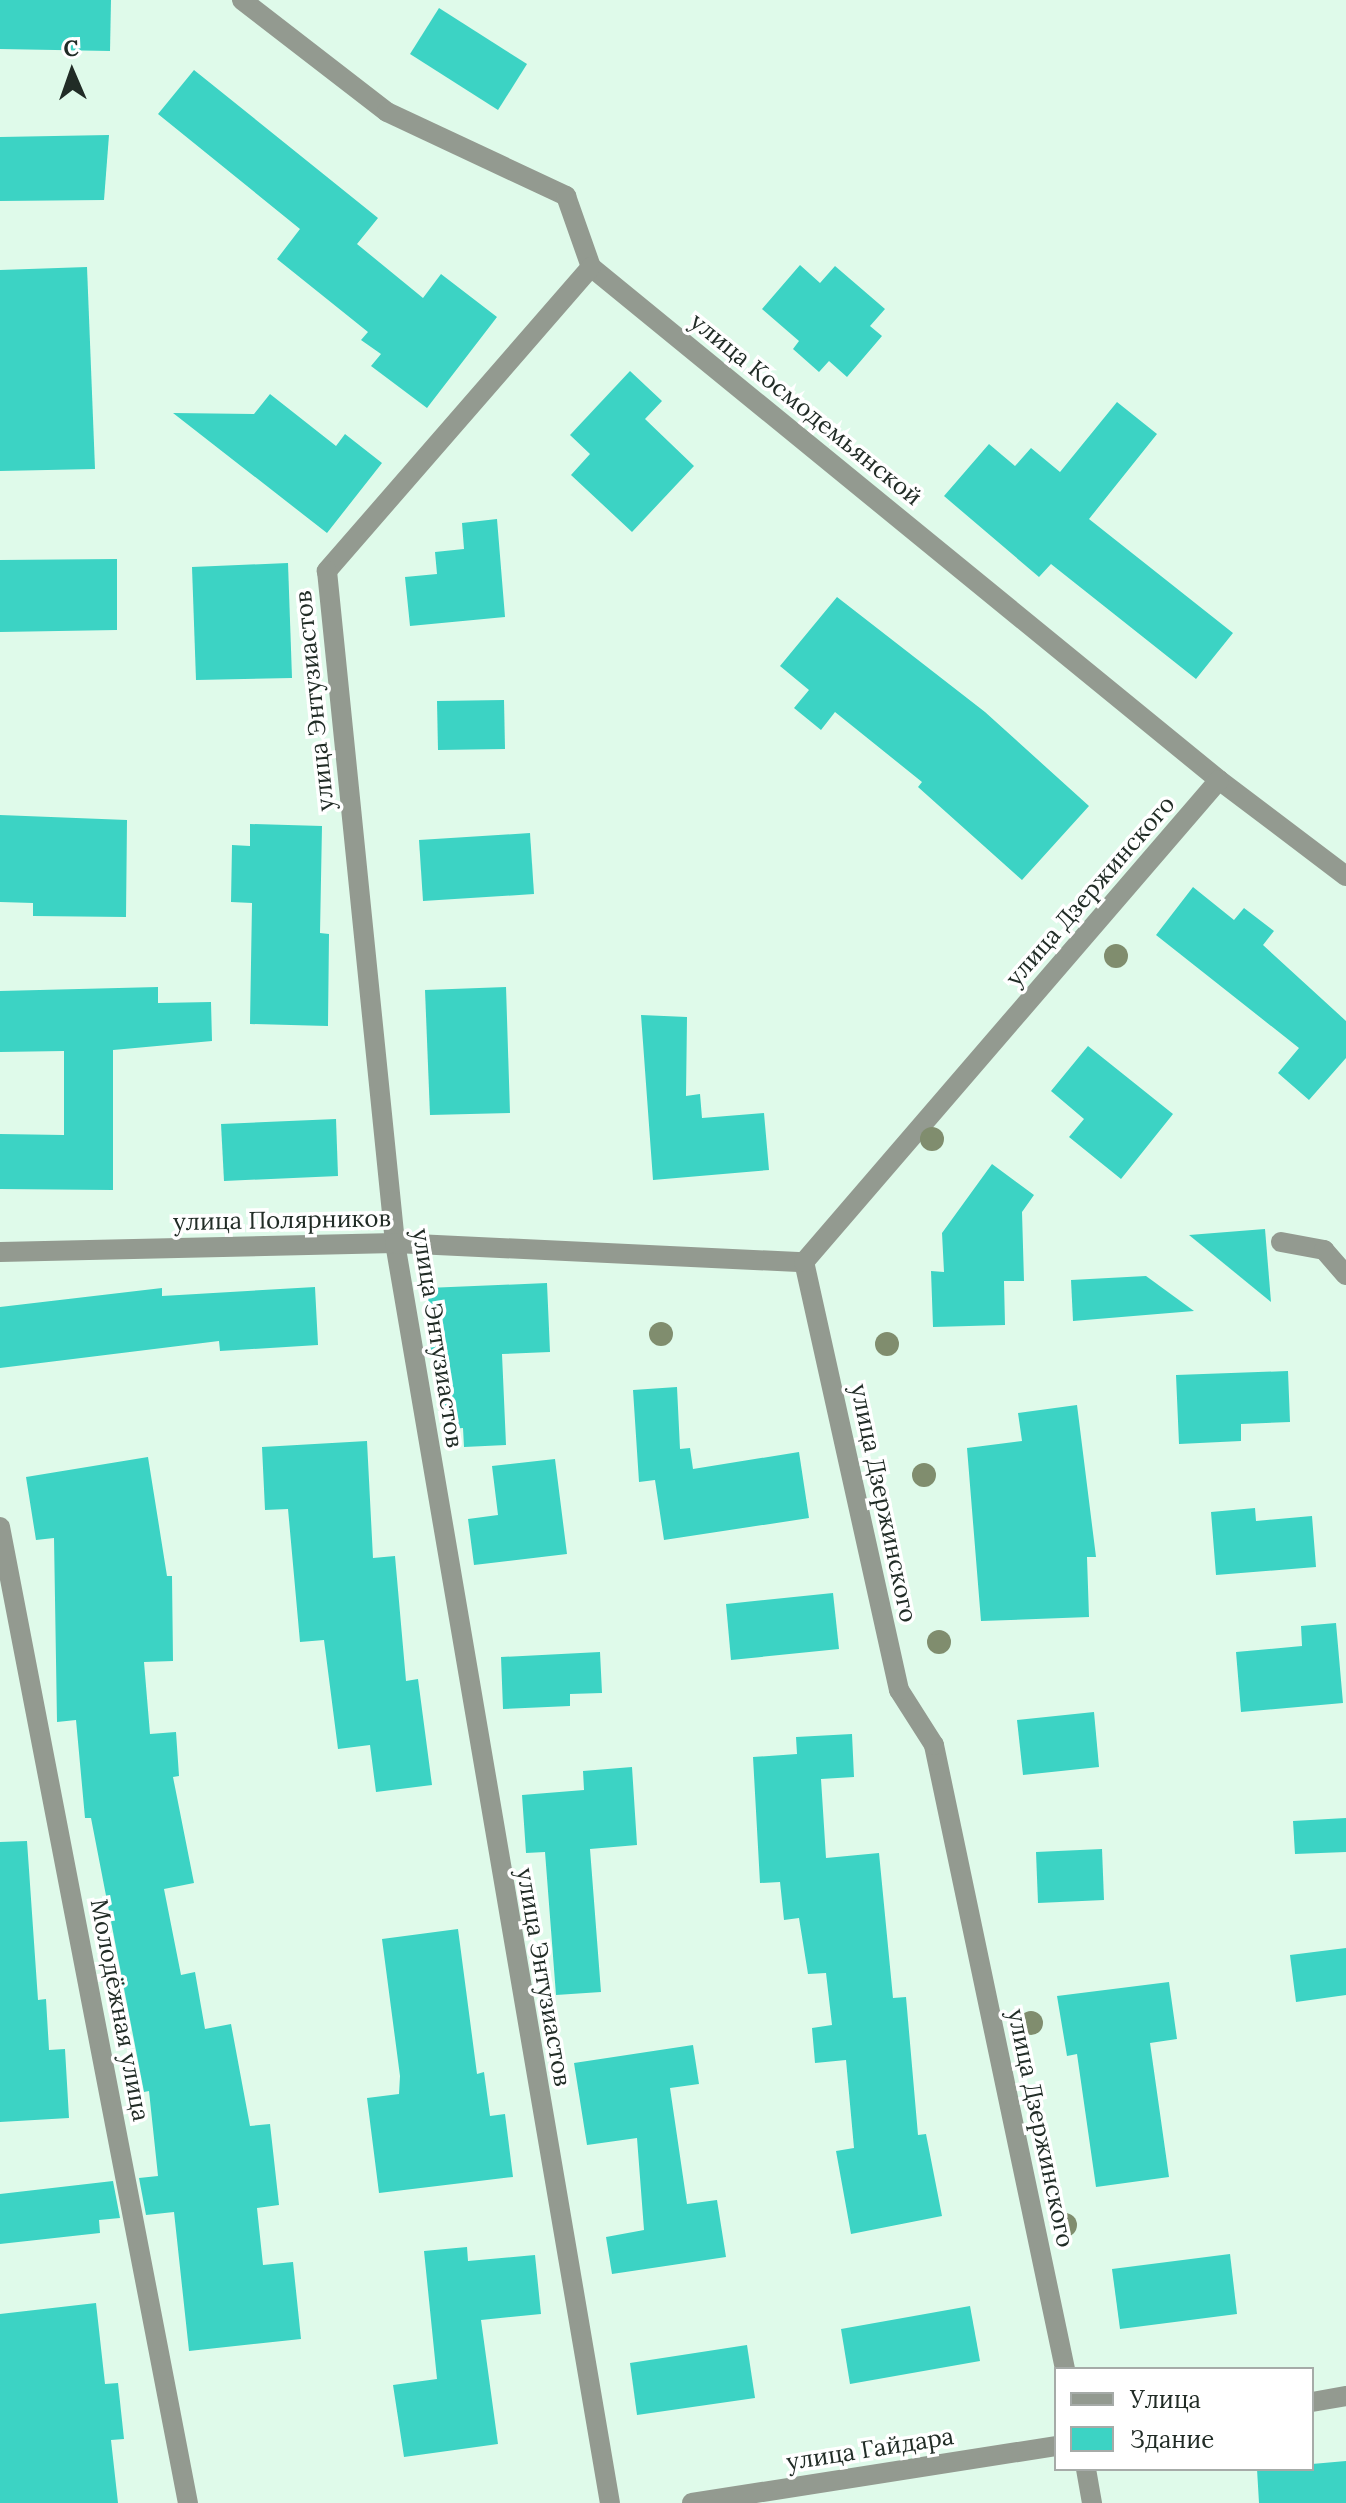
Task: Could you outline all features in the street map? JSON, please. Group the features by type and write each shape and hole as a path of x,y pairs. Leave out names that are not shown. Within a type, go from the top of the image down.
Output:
{"street":[{"path":"242,0 387,112 566,196 591,267"},
{"name":"улица Космодемьянской","path":"591,267 1219,780 1346,876"},
{"name":"улица Энтузиастов","path":"591,267 327,571 395,1243 610,2503"},
{"name":"улица Дзержинского","path":"1065,2367 934,1745 899,1690 804,1262 1219,780"},
{"path":"1281,1242 1324,1250 1346,1275"},
{"name":"улица Полярников","path":"0,1252 395,1243 804,1262"},
{"name":"Молодёжная улица","path":"0,1527 188,2503"},
{"path":"1314,2402 1346,2396"},
{"name":"улица Гайдара","path":"692,2503 1054,2446"},
{"path":"1086,2471 1092,2503"}],"building":[{"path":"0,0 111,0 110,51 0,49"},
{"path":"439,8 527,64 498,110 410,54"},
{"path":"194,70 378,218 357,244 423,298 441,274 497,317 427,408 371,366 381,354 361,340 368,332 277,259 300,229 158,114"},
{"path":"109,135 104,200 0,201 0,137"},
{"path":"800,265 820,283 835,266 885,309 870,326 882,336 847,377 829,361 819,372 793,349 799,341 762,309"},
{"path":"87,267 95,469 0,471 0,270"},
{"path":"630,371 662,401 645,419 694,466 632,532 571,475 590,454 570,435"},
{"path":"270,394 336,446 345,434 382,463 327,533 173,413 254,414"},
{"path":"1117,402 1157,434 1089,519 1233,633 1196,679 1051,564 1039,577 944,496 989,444 1015,466 1031,448 1060,472"},
{"path":"497,519 505,617 410,626 405,577 437,574 435,552 464,549 462,523"},
{"path":"117,559 117,630 0,632 0,560"},
{"path":"288,563 292,678 196,680 192,567"},
{"path":"837,597 985,712 1089,806 1022,880 918,787 922,782 835,712 821,730 794,708 809,690 780,666"},
{"path":"504,700 505,749 438,750 437,701"},
{"path":"0,815 127,820 126,917 33,916 33,903 0,902"},
{"path":"250,824 322,826 320,933 329,934 328,1026 250,1024 252,903 231,902 232,845 250,846"},
{"path":"530,833 534,894 423,901 419,840"},
{"path":"1193,887 1234,920 1244,908 1274,931 1263,945 1346,1021 1346,1058 1309,1100 1278,1073 1299,1048 1156,935"},
{"path":"158,987 158,1003 211,1002 212,1041 113,1050 113,1190 0,1189 0,1134 64,1135 64,1051 0,1052 0,991"},
{"path":"506,987 510,1113 430,1115 425,990"},
{"path":"641,1015 687,1017 686,1096 700,1094 702,1118 764,1113 769,1170 653,1180"},
{"path":"1088,1046 1173,1114 1121,1179 1069,1137 1084,1119 1051,1091"},
{"path":"336,1119 338,1176 224,1181 221,1124"},
{"path":"992,1164 1034,1195 1022,1212 1024,1281 1004,1281 1005,1325 933,1327 931,1271 944,1272 942,1233"},
{"path":"1265,1229 1271,1302 1189,1235"},
{"path":"1146,1276 1194,1311 1073,1321 1071,1280"},
{"path":"547,1283 550,1352 502,1354 506,1445 464,1447 463,1428 451,1429 451,1416 441,1416 439,1357 430,1357 427,1288"},
{"path":"315,1287 318,1345 220,1351 219,1341 0,1368 0,1307 162,1288 162,1296"},
{"path":"1288,1371 1290,1422 1241,1424 1241,1441 1179,1444 1176,1375"},
{"path":"677,1387 680,1449 690,1448 693,1469 799,1452 809,1518 664,1540 655,1480 639,1482 633,1390"},
{"path":"1077,1405 1096,1557 1087,1557 1089,1617 981,1621 967,1448 1022,1441 1018,1413"},
{"path":"367,1441 373,1558 395,1556 406,1681 418,1679 432,1785 376,1792 370,1745 338,1749 324,1640 300,1642 288,1509 265,1510 262,1447"},
{"path":"148,1457 167,1576 172,1576 173,1661 144,1662 150,1734 176,1732 179,1776 173,1777 194,1883 164,1889 181,1975 195,1972 205,2029 231,2024 250,2126 270,2124 279,2205 257,2208 263,2265 293,2262 301,2339 189,2351 174,2212 146,2215 139,2178 158,2176 149,2091 144,2092 91,1818 85,1818 76,1720 57,1722 54,1538 36,1540 26,1477"},
{"path":"555,1459 567,1554 474,1565 468,1519 498,1515 492,1466"},
{"path":"1255,1508 1256,1521 1312,1516 1316,1567 1216,1575 1211,1512"},
{"path":"833,1593 839,1649 731,1660 726,1604"},
{"path":"1336,1623 1343,1703 1241,1712 1236,1652 1302,1646 1301,1626"},
{"path":"600,1652 602,1693 570,1694 570,1706 503,1709 501,1657"},
{"path":"1094,1712 1099,1767 1023,1775 1017,1720"},
{"path":"852,1734 854,1777 821,1779 826,1858 879,1853 893,1998 906,1997 918,2135 926,2134 942,2216 851,2234 836,2151 854,2148 846,2060 815,2063 812,2028 832,2025 826,1973 808,1974 799,1918 784,1920 780,1882 760,1883 753,1757 797,1754 796,1737"},
{"path":"632,1767 637,1845 590,1849 601,1992 556,1995 545,1852 526,1853 522,1795 584,1790 583,1771"},
{"path":"1346,1818 1346,1852 1295,1854 1293,1821"},
{"path":"27,1841 38,2000 46,1999 49,2050 65,2049 69,2118 0,2122 0,1842"},
{"path":"1102,1849 1104,1900 1038,1903 1036,1852"},
{"path":"458,1929 477,2074 484,2072 490,2116 505,2114 513,2177 379,2193 367,2098 399,2094 400,2076 382,1939"},
{"path":"1346,1948 1346,1995 1296,2002 1290,1955"},
{"path":"1169,1982 1177,2039 1150,2043 1169,2177 1096,2187 1077,2054 1067,2056 1057,1996"},
{"path":"693,2045 699,2084 670,2088 687,2204 717,2200 726,2257 612,2274 606,2237 644,2230 637,2138 587,2145 574,2063"},
{"path":"113,2181 120,2218 99,2220 100,2233 0,2244 0,2194"},
{"path":"467,2247 468,2261 535,2255 541,2314 481,2320 498,2444 404,2457 393,2385 437,2379 424,2251"},
{"path":"1230,2254 1237,2314 1120,2329 1112,2269"},
{"path":"96,2303 105,2384 118,2383 124,2439 111,2440 118,2503 0,2503 0,2314"},
{"path":"970,2306 980,2361 850,2384 841,2329"},
{"path":"747,2345 755,2398 637,2415 630,2363"},
{"path":"1346,2461 1346,2503 1259,2503 1257,2471 1314,2471 1314,2464"}]}
